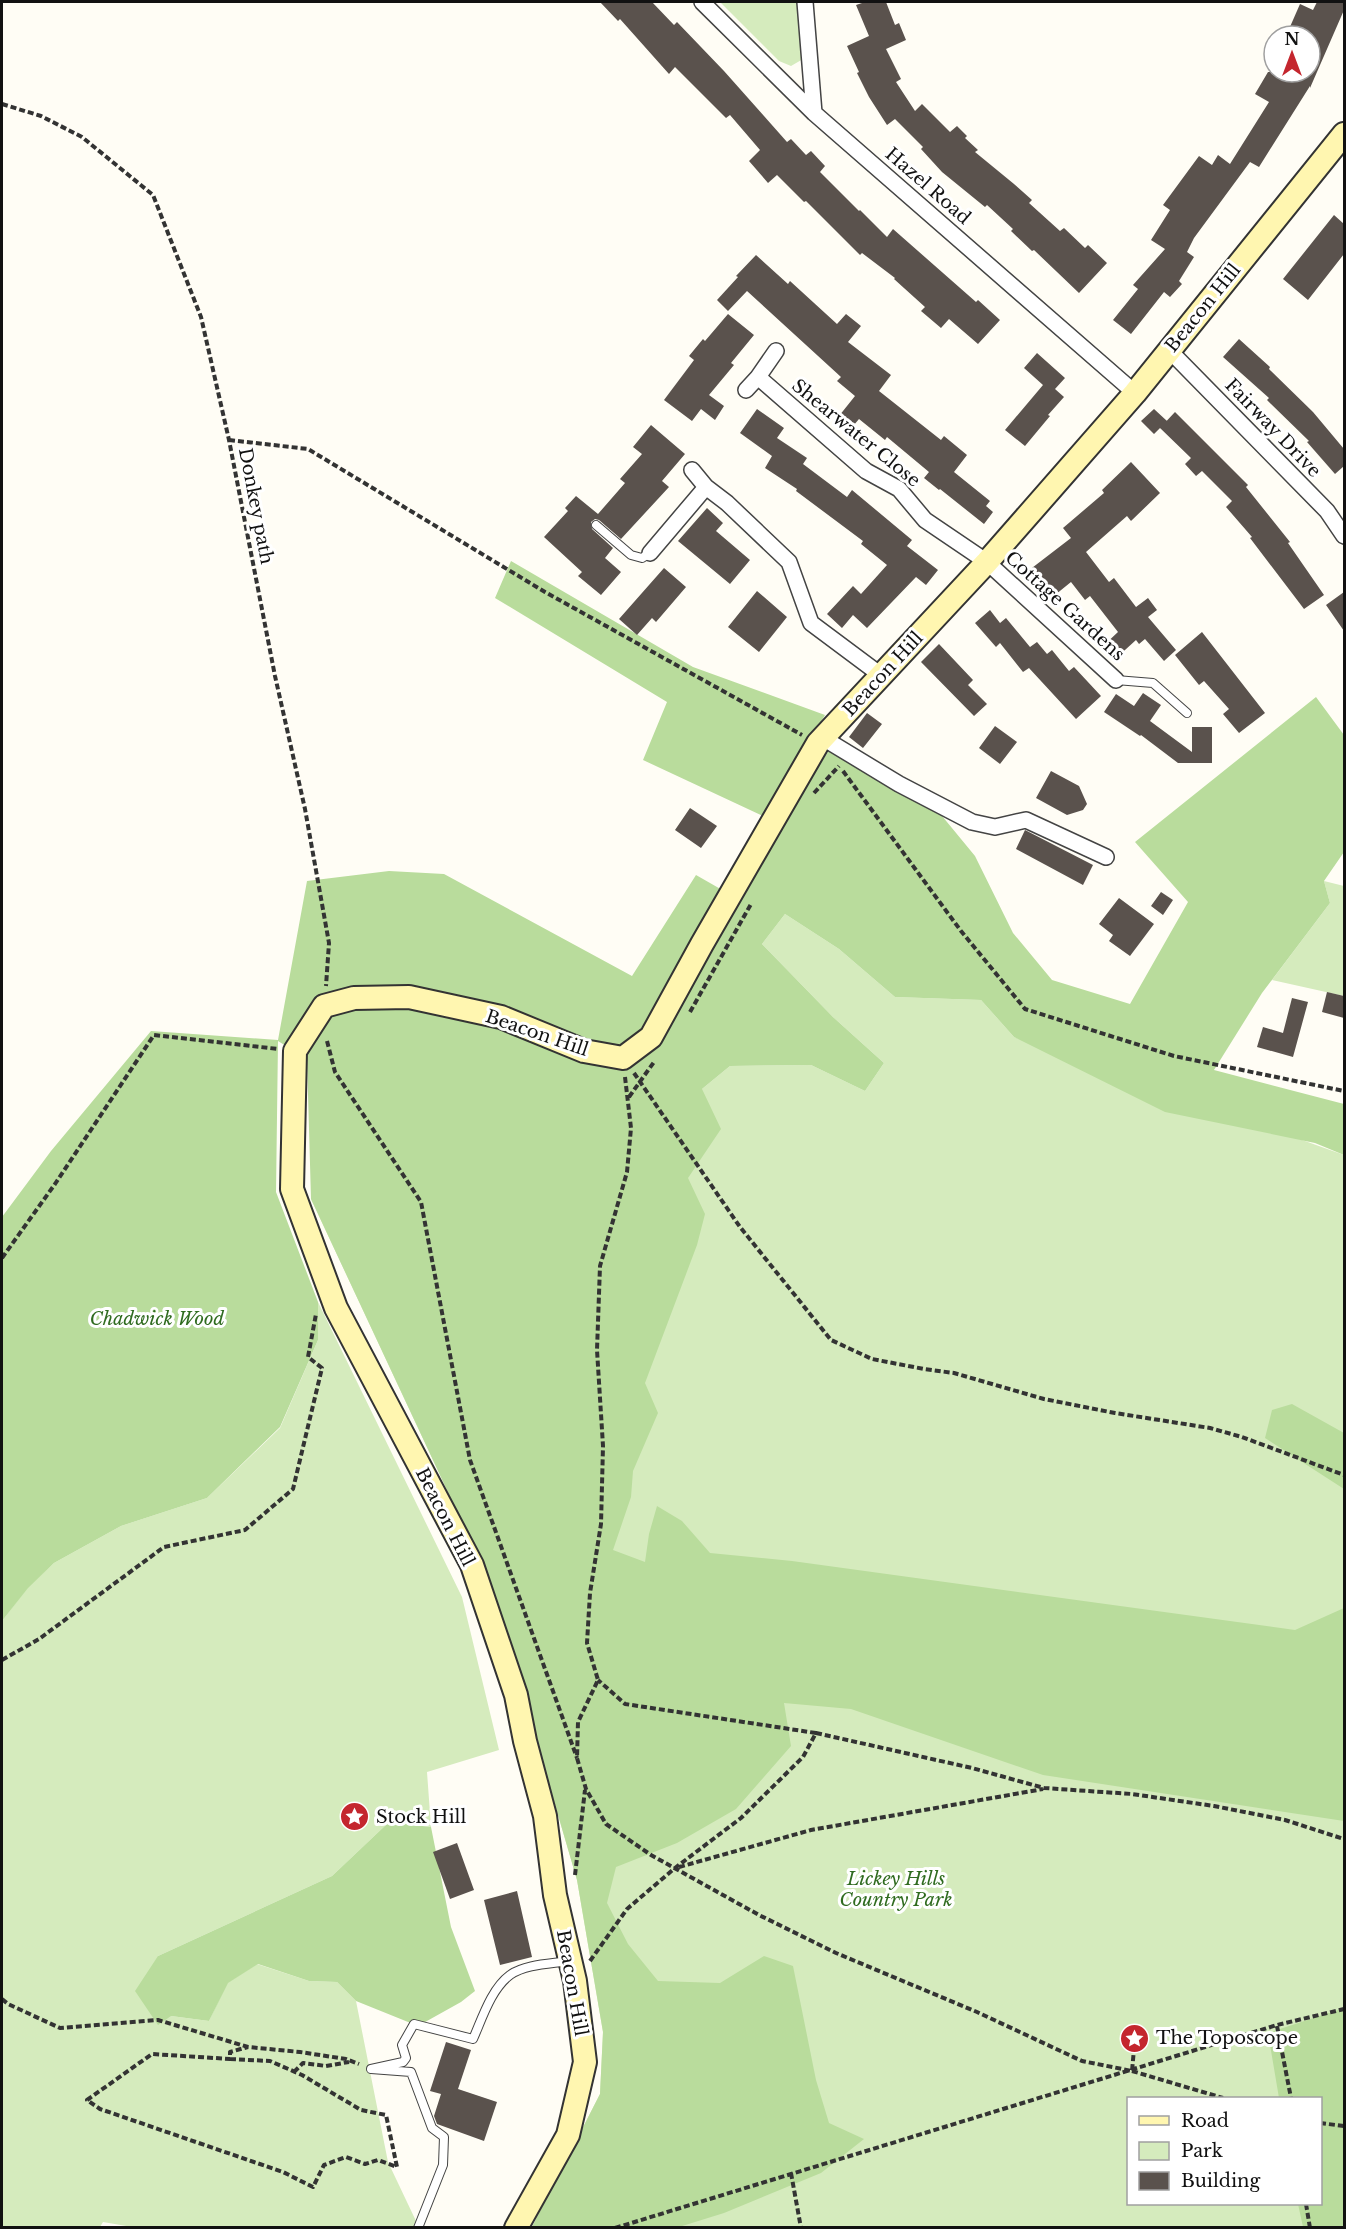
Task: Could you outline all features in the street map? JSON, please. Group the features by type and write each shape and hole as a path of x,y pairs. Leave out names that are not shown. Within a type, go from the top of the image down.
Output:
{"street":[{"name":"Hazel Road","path":"702,2 814,113 1135,393"},
{"path":"806,2 814,113"},
{"name":"Beacon Hill","path":"324,1006 354,998 409,997 501,1017 584,1051 623,1058 651,1037 708,933 820,741 987,562 1135,393 1344,134"},
{"name":"Fairway Drive","path":"1169,350 1327,511 1344,536"},
{"path":"746,390 776,351"},
{"name":"Shearwater Close","path":"758,377 867,471 899,489 925,520 987,562"},
{"path":"692,470 706,487 727,503 789,562 811,623 882,676"},
{"path":"650,553 706,487"},
{"name":"Cottage Gardens","path":"987,562 1116,680"},
{"path":"820,741 972,822 995,827 1026,820 1106,857"},
{"path":"295,1051 324,1006"},
{"name":"Beacon Hill","path":"295,1051 292,1189 336,1308 472,1565 516,1695 544,1816 555,1895 573,1971 585,2062 568,2135 516,2228"}],"lane":[{"path":"596,525 631,555 642,558 650,553"},
{"path":"1116,680 1153,683 1187,713"},
{"path":"370,2069 403,2062 406,2058 402,2045 414,2024 473,2039 498,1988 511,1975 528,1968 573,1971"},
{"path":"370,2069 411,2072 432,2128 444,2137 443,2165 418,2228"}],"path":[{"name":"Donkey path","path":"2,104 41,116 82,137 153,195 201,317 229,440 275,676 305,809 329,943 324,1006"},
{"path":"229,440 308,449 545,592 820,741"},
{"path":"839,766 961,931 1024,1009 1174,1056 1344,1091"},
{"path":"324,1031 335,1072 421,1202 470,1460 577,1758 585,1789 606,1824 651,1855 759,1915 836,1953 977,2012 1082,2061 1132,2071 1220,2097"},
{"path":"2,1258 55,1184 154,1035 295,1051"},
{"path":"1344,1475 1242,1437 1210,1428 1044,1399 954,1373 924,1370 872,1359 831,1341 740,1227 640,1082 628,1098 631,1128 627,1172 600,1266 597,1350 603,1446 601,1524 590,1593 587,1643 598,1680 625,1704 816,1733 962,1766 1044,1788 1132,1794 1214,1806 1285,1820 1344,1839"},
{"path":"2,1660 39,1639 164,1547 245,1530 293,1489 322,1368 309,1357 317,1304"},
{"path":"577,1758 578,1722 598,1680"},
{"path":"573,1971 627,1909 675,1868 741,1818 803,1757 816,1733"},
{"path":"675,1868 811,1830 1044,1788"},
{"path":"555,1895 573,1892 585,1789"},
{"path":"2,1999 60,2028 158,2020 248,2047 346,2059 370,2069"},
{"path":"615,2228 1277,2025 1344,2009"},
{"path":"1277,2025 1291,2097"},
{"path":"1132,2071 1135,2038"},
{"path":"230,2059 230,2052 248,2047"},
{"path":"152,2054 230,2059 270,2061 361,2110 386,2115 397,2168 378,2160 365,2164 346,2157 324,2165 313,2187 283,2172 100,2109 87,2100 152,2054"},
{"path":"294,2072 303,2063 326,2066 353,2062"},
{"path":"1322,2123 1344,2126"},
{"path":"791,2173 801,2228"},
{"path":"1306,2205 1310,2228"}],"green space":[{"path":"720,2 797,2 803,59 791,66 779,61"},
{"path":"511,561 693,667 825,715 783,784 767,818 643,760 667,702 495,598"},
{"name":"Chadwick Wood","path":"1316,697 1344,735 1344,852 1324,881 1330,903 1262,993 1214,1070 1344,1104 1344,1155 1315,1143 1165,1112 1014,1037 981,1000 895,997 839,949 785,914 762,944 833,1017 884,1063 865,1091 811,1065 730,1066 702,1089 721,1129 688,1178 705,1214 697,1245 645,1383 658,1413 633,1471 631,1497 613,1550 645,1562 649,1534 657,1506 682,1521 710,1553 792,1561 1295,1630 1344,1608 1344,1821 1043,1775 851,1709 784,1703 791,1746 736,1809 677,1843 616,1867 607,1903 628,1944 658,1981 720,1983 764,1956 793,1966 816,2080 829,2123 864,2139 821,2173 724,2213 679,2227 532,2227 600,2094 603,2032 577,1880 490,1582 311,1199 307,1059 278,1041 276,1192 318,1302 318,1340 280,1427 207,1498 121,1526 54,1563 28,1588 2,1621 2,1217 51,1151 151,1031 278,1040 307,881 389,871 444,874 632,976 696,875 731,895 830,749 919,788 975,856 1013,933 1052,980 1130,1004 1188,902 1135,842"},
{"path":"1324,881 1344,886 1344,996 1272,980 1330,903"},
{"name":"Lickey Hills Country Park","path":"785,914 839,949 895,997 981,1000 1014,1037 1344,1155 1344,2227 532,2227 600,2094 603,2032 577,1880 490,1582 311,1199 702,1089 730,1066 811,1065 865,1091 884,1063 833,1017 762,944"},
{"path":"318,1302 462,1597 499,1750 427,1772 431,1827 389,1822 332,1876 158,1956 171,2016 209,2021 227,1983 257,1964 309,1981 337,1982 356,2001 388,2162 416,2221 413,2227 138,2228 103,2222 100,2227 2,2227 2,1621 28,1587 54,1563 121,1526 207,1498 280,1428 318,1340"},
{"path":"1292,1404 1344,1433 1344,1489 1265,1438 1272,1410"},
{"path":"389,1822 431,1827 451,1927 475,1991 461,2002 418,2026 356,2001 337,1982 309,1981 258,1964 228,1983 209,2021 171,2016 158,2025 135,1991 158,1956 332,1876"},
{"path":"1344,2008 1344,2227 1303,2227 1298,2205 1322,2205 1322,2097 1279,2097 1268,2033"}],"building":[{"path":"600,2 652,2 674,25 677,22 787,142 791,139 806,155 811,151 825,166 820,172 887,237 893,229 976,302 978,300 1000,320 978,344 949,319 941,328 921,311 925,307 895,278 862,253 860,255 777,175 768,183 749,161 760,150 730,115 726,118 675,67 669,74 620,19 618,21"},
{"path":"865,2 886,2 895,25 899,23 906,40 886,49 901,79 896,82 915,111 922,104 950,132 957,126 967,136 965,138 978,150 975,152 1032,200 1029,203 1060,231 1064,228 1085,248 1088,245 1107,263 1079,293 1011,231 1013,229 987,205 985,207 942,172 921,149 923,147 895,119 887,125 869,97 847,46 869,36 856,5"},
{"path":"1317,2 1344,2 1344,10 1322,60 1322,24 1291,24 1300,4 1313,10"},
{"path":"1262,82 1262,84 1312,84 1259,167 1250,162 1194,238 1187,252 1194,257 1179,281 1182,284 1170,297 1164,292 1131,334 1113,320 1138,289 1133,285 1165,249 1151,240 1170,210 1163,205 1199,156 1212,165 1218,155 1230,164 1269,102 1255,94"},
{"path":"1334,215 1344,224 1344,254 1308,300 1283,279"},
{"path":"756,255 788,284 790,281 837,324 846,314 861,326 848,342 891,375 879,391 941,440 944,436 967,455 954,472 990,501 986,506 993,512 984,524 924,478 929,472 887,437 885,440 859,419 848,432 835,421 855,396 837,381 841,377 747,291 728,311 717,300"},
{"path":"728,314 754,335 731,363 734,365 709,395 724,406 715,420 701,409 692,421 664,400 694,360 689,356"},
{"path":"1239,339 1270,367 1269,369 1313,412 1344,449 1344,466 1335,474 1307,442 1309,441 1267,400 1269,398 1223,357"},
{"path":"1037,353 1065,378 1055,389 1064,397 1025,446 1005,430 1043,385 1024,368"},
{"path":"757,409 784,428 777,438 807,458 803,464 847,497 852,490 912,540 907,546 938,570 926,585 916,577 867,628 853,615 842,628 827,614 853,586 861,594 887,565 861,544 863,541 796,491 797,489 765,468 772,456 740,433"},
{"path":"1154,409 1167,421 1154,434 1141,421"},
{"path":"1175,412 1248,485 1246,487 1290,542 1288,543 1324,595 1304,609 1250,538 1252,537 1226,507 1232,501 1202,471 1196,476 1185,464 1191,458 1160,428"},
{"path":"651,425 685,454 662,481 669,487 621,539 599,520 595,519 591,522 592,529 613,548 605,558 621,572 601,595 578,576 582,572 544,537 568,511 565,508 576,496 598,514 625,483 620,479 642,454 633,447"},
{"path":"1131,462 1160,493 1131,521 1127,516 1086,552 1109,582 1114,578 1136,607 1148,598 1157,610 1148,617 1176,650 1164,661 1145,639 1139,644 1136,640 1114,660 1102,647 1118,632 1090,596 1085,600 1071,582 1050,599 1028,571 1071,538 1063,528 1104,493 1102,490"},
{"path":"707,508 723,523 716,531 750,560 730,584 678,541"},
{"path":"664,568 686,587 656,622 652,618 637,635 619,619"},
{"path":"757,591 787,617 759,652 728,627"},
{"path":"1344,592 1344,631 1326,605"},
{"path":"990,610 1000,623 1006,618 1030,647 1037,642 1047,654 1052,650 1069,671 1074,667 1101,696 1076,719 1029,668 1023,672 1000,643 996,647 975,623"},
{"path":"1202,632 1265,713 1239,733 1223,714 1229,709 1204,681 1199,685 1175,655"},
{"path":"939,644 973,680 968,685 987,704 974,716 921,662"},
{"path":"1143,693 1161,705 1150,721 1192,752 1192,727 1212,727 1212,763 1178,763 1141,735 1104,712 1116,694 1134,706"},
{"path":"867,713 882,724 863,748 849,737"},
{"path":"995,726 1017,742 1000,764 979,748"},
{"path":"1051,771 1079,786 1087,804 1083,810 1067,815 1036,798"},
{"path":"690,808 717,826 701,848 675,830"},
{"path":"1025,830 1093,865 1083,885 1016,849"},
{"path":"1161,892 1173,900 1163,915 1151,906"},
{"path":"1119,898 1154,924 1130,956 1109,941 1113,935 1099,924"},
{"path":"1327,992 1344,996 1344,1018 1322,1012"},
{"path":"1292,998 1308,1002 1293,1057 1257,1047 1263,1027 1283,1033"},
{"path":"457,1843 474,1890 450,1899 433,1852"},
{"path":"517,1891 532,1957 500,1965 484,1900"},
{"path":"446,2042 471,2050 458,2089 497,2102 484,2141 437,2124 434,2116 441,2094 430,2091"}],"place":[{"name":"Stock Hill","path":"355,1817"},
{"name":"The Toposcope","path":"1135,2038"}]}
